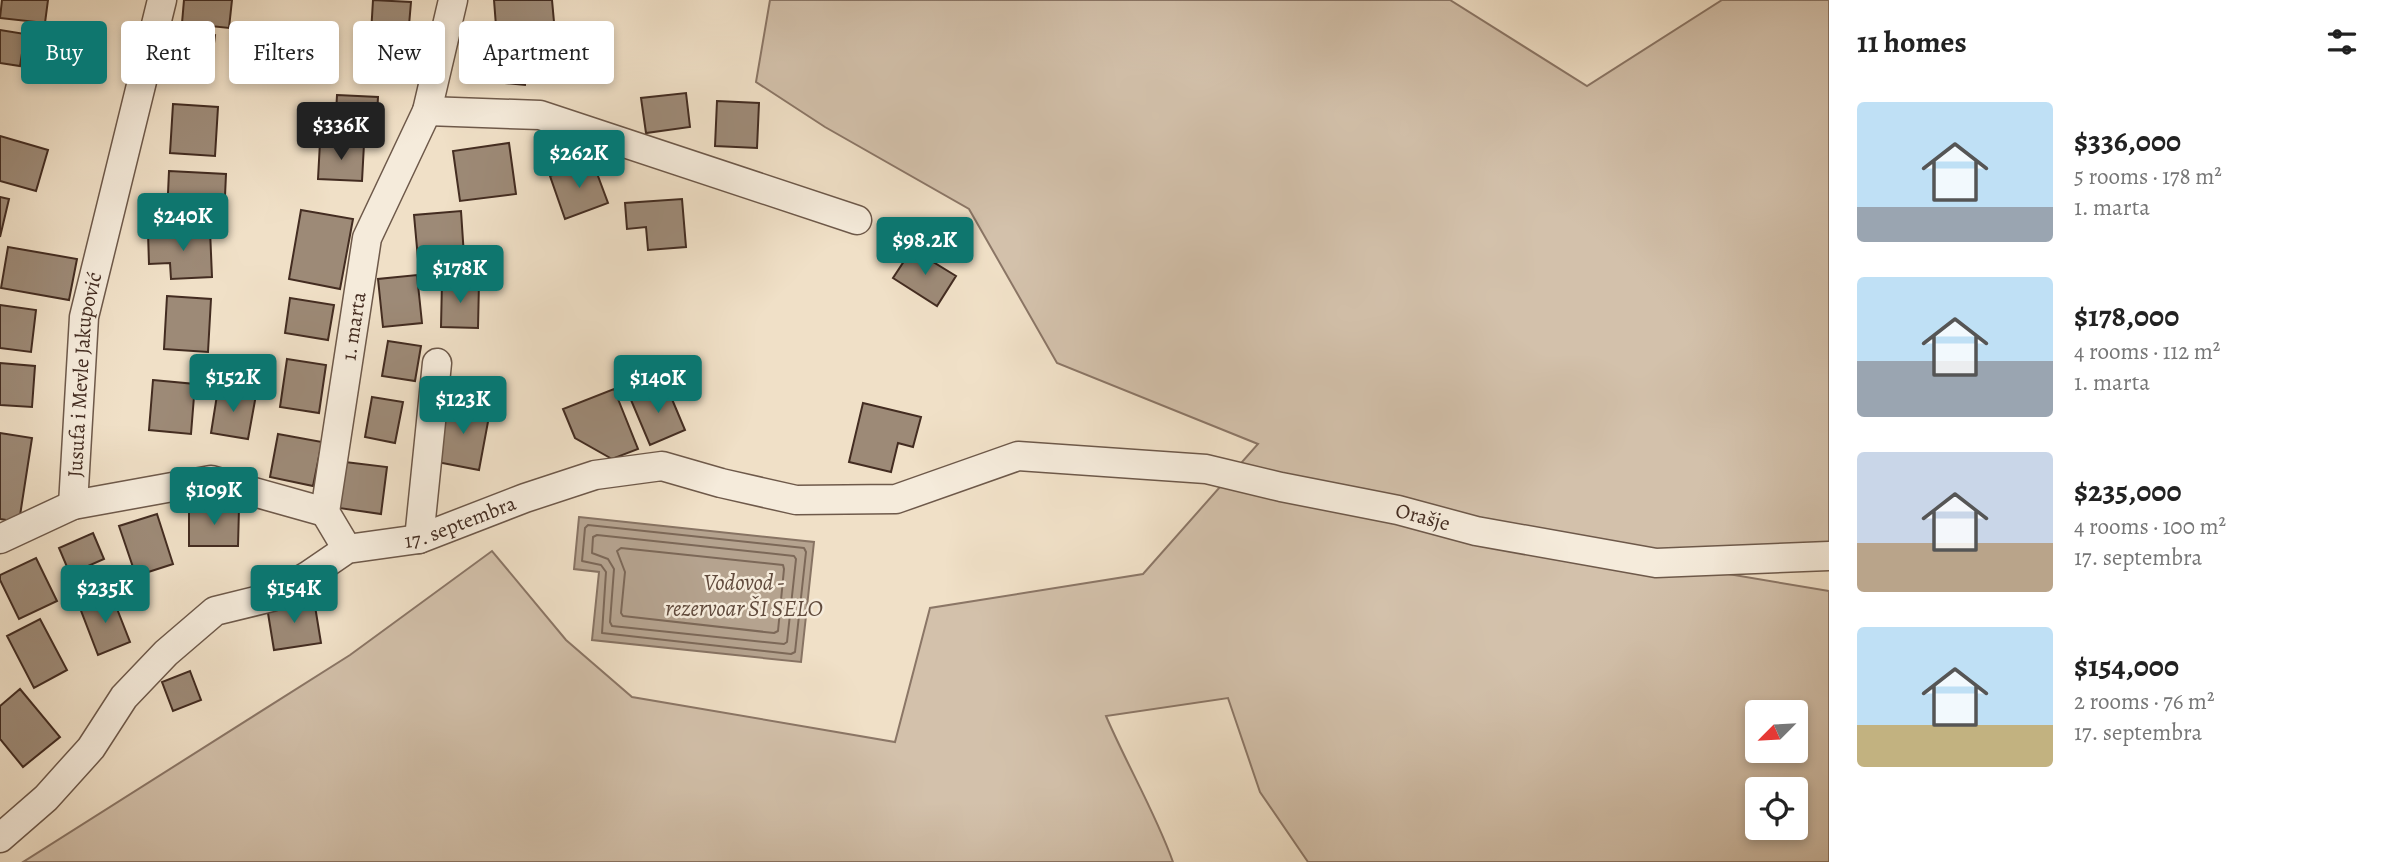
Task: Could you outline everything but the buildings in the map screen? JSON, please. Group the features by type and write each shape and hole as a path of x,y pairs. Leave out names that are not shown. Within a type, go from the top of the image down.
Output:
{"street":[{"name":"Jusufa i Mevle Jakupović","path":"73,505 84,317 162,0"},
{"name":"1. marta","path":"325,512 367,238 427,111 453,0"},
{"path":"427,111 540,115 857,220"},
{"path":"419,539 437,363"},
{"name":"17. septembra","path":"0,838 46,798 91,748 124,697 166,653 215,611 272,597 347,549 419,539 525,498 595,475 662,466 720,483 796,500 897,499 1018,456"},
{"name":"Orašje","path":"1018,456 1206,469 1398,510 1476,531 1656,563 1829,556"},
{"path":"0,539 73,505 211,480 325,512 347,549"}],"shaded area":[{"path":"770,0 1450,0 1587,86 1722,0 1829,0 1829,558 1669,564 1829,591 1829,862 1308,862 1260,792 1228,698 1106,716 1173,862 23,862 350,655 492,551 566,640 632,697 895,742 930,608 1143,574 1258,444 1057,363 969,209 825,127 756,82"}],"water":[{"name":"Vodovod - rezervoar ŠI SELO","path":"579,517 814,542 801,662 592,640 599,572 574,569"}]}
